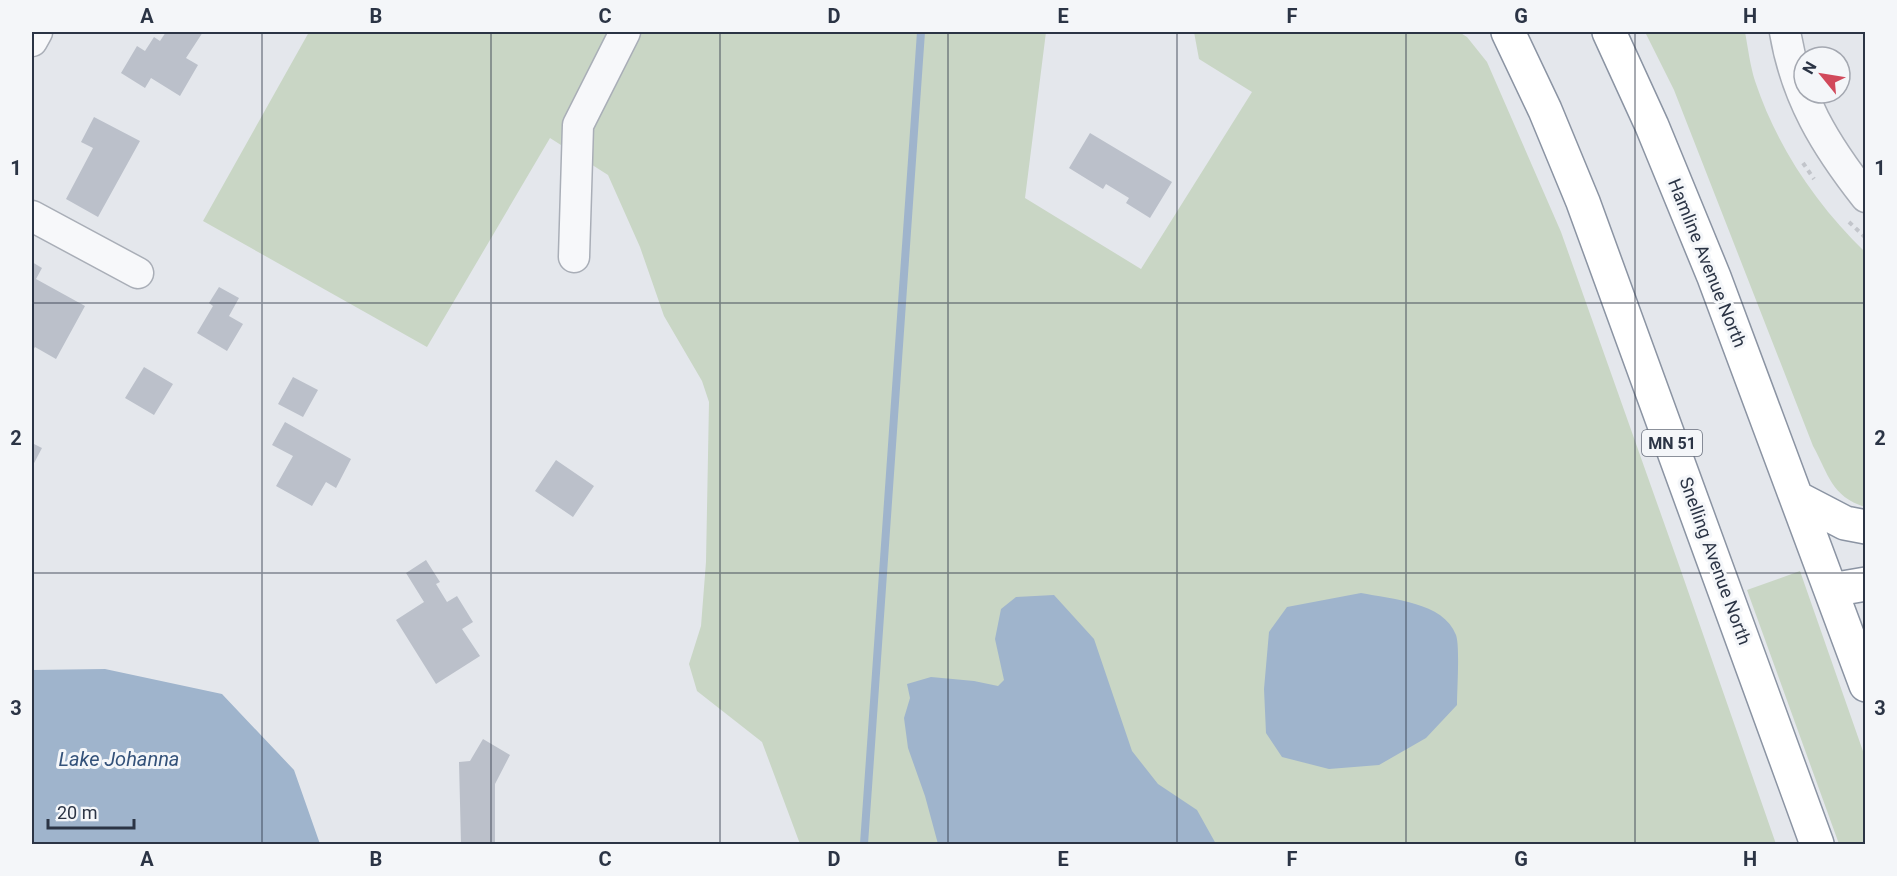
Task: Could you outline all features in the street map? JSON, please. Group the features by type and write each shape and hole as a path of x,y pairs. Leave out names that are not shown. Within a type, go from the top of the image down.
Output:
{"highway":[{"name":"Hamline Avenue North","path":"1609,32 1652,126 1714,277 1797,498"},
{"name":"Snelling Avenue North","path":"1507,36 1545,110 1587,213 1817,844"},
{"path":"1797,498 1845,523 1866,527"},
{"path":"1797,498 1866,685"},
{"path":"1831,590 1866,584"}],"street":[{"path":"32,41 37,32"},
{"path":"574,257 578,125 626,32"},
{"path":"1785,32 1797,78 1813,121 1839,164 1866,196"},
{"path":"32,216 138,273"}],"green space":[{"path":"309,32 1046,32 1025,198 1141,269 1252,92 1199,59 1194,32 1459,32 1467,37 1487,62 1561,232 1776,844 800,844 762,742 697,691 689,664 701,626 706,562 709,402 702,381 664,316 640,247 608,175 550,138 427,347 203,221"},
{"path":"1645,32 1745,32 1755,81 1787,151 1814,194 1865,252 1865,507 1838,491 1813,446 1674,90"},
{"path":"1800,571 1865,757 1865,844 1839,844 1747,590"}],"water":[{"path":"1361,593 1415,604 1440,615 1450,624 1457,641 1457,705 1426,738 1379,765 1329,769 1282,757 1266,733 1264,689 1269,632 1287,607"},
{"path":"1054,595 1094,639 1132,751 1158,784 1197,810 1216,844 938,844 925,796 908,748 904,718 910,698 907,684 931,677 998,686 1004,680 995,639 1001,609 1016,597"},
{"name":"Lake Johanna","path":"105,669 222,694 294,770 320,844 32,844 32,670"}],"building":[{"path":"166,32 203,32 186,58 198,65 180,96 151,78 145,88 121,73 137,46 145,51 154,37 160,41"},
{"path":"94,117 140,141 98,217 66,199 93,148 81,142"},
{"path":"1090,133 1172,182 1150,218 1126,203 1129,198 1106,184 1103,189 1069,168"},
{"path":"32,262 42,268 36,279 85,306 56,359 35,347 32,352"},
{"path":"219,287 239,298 229,316 243,324 227,351 197,333 213,306 209,303"},
{"path":"144,367 173,384 154,415 125,398"},
{"path":"293,377 318,390 303,417 278,404"},
{"path":"285,422 351,459 336,488 326,482 312,506 276,486 293,456 272,445"},
{"path":"32,443 42,448 32,467"},
{"path":"556,460 594,486 573,517 535,491"},
{"path":"426,560 440,582 436,584 447,602 457,596 473,622 462,629 480,656 436,684 396,620 424,602 406,573"},
{"path":"483,739 510,755 495,784 495,844 461,844 459,762 470,761"}],"waterway":[{"path":"864,844 921,32"}]}
